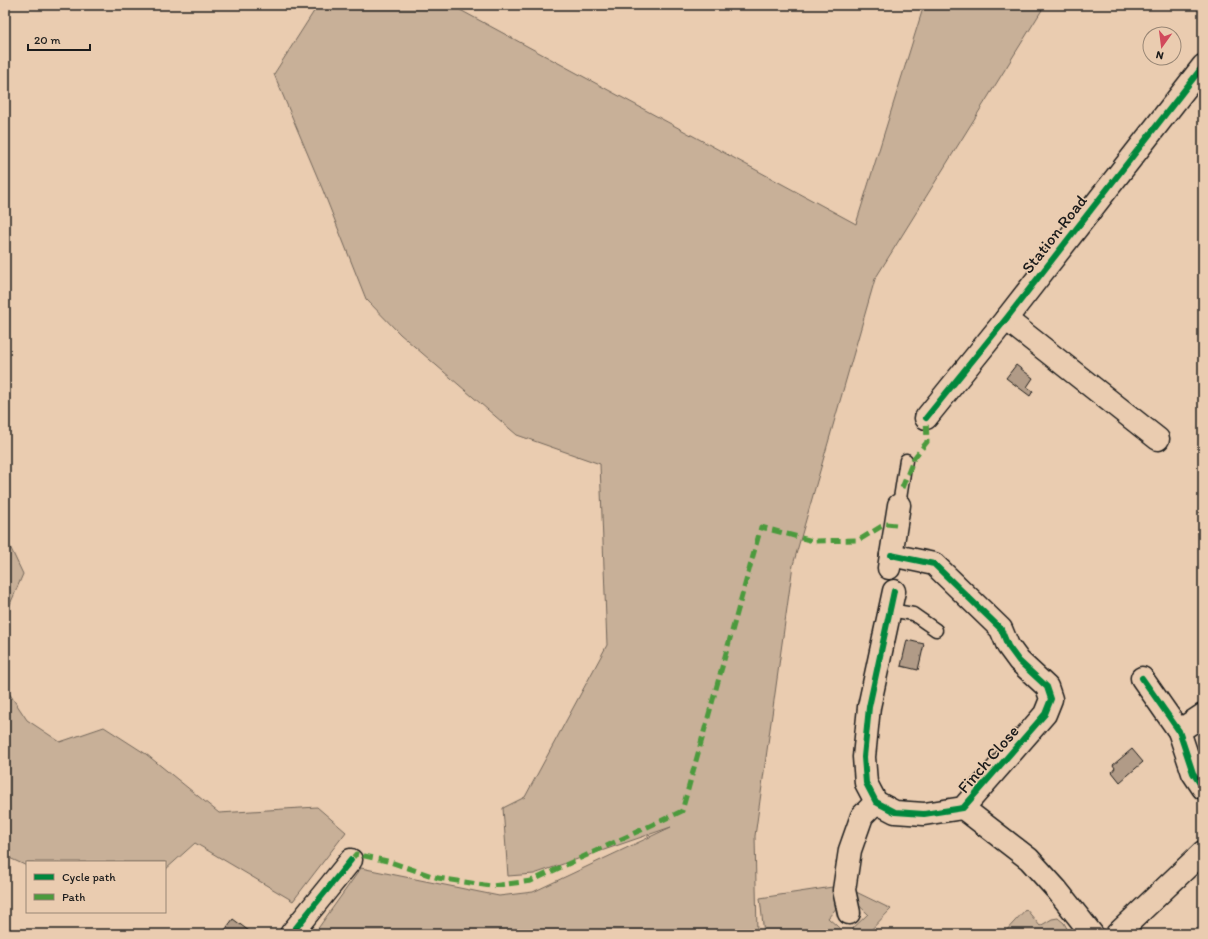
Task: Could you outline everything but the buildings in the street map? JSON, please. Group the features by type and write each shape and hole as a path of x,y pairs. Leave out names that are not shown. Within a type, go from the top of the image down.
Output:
{"street":[{"name":"Station Road","path":"926,418 1006,319 1203,66"},
{"path":"1006,319 1158,439"},
{"name":"Finch Close","path":"876,802 896,812 924,814 963,808 1045,714 1051,699 1048,687 1019,662 1008,646 1001,629 934,564 890,561 899,505"},
{"path":"849,913 844,890 850,850 862,816 876,802 866,783 864,757 869,707 892,600"},
{"path":"1142,678 1179,730 1193,773 1203,788"},
{"path":"1179,730 1203,715"},
{"name":"Finch Close","path":"963,808 1029,859 1057,890 1092,934"},
{"path":"1117,934 1203,852"},
{"path":"291,934 352,860"}],"lane":[{"path":"899,505 906,460"},
{"path":"892,600 936,630"}],"shaded area":[{"path":"318,5 451,5 856,224 924,5 1045,5 875,279 793,565 755,836 757,934 314,934 361,868 499,896 533,892 671,827 534,874 508,876 503,808 525,797 607,645 600,464 517,435 400,334 366,299 322,188 274,74"},
{"path":"5,536 23,574 5,616"},
{"path":"5,687 27,720 60,742 104,727 146,754 219,813 317,807 346,832 293,901 195,843 166,869 166,861 26,861 26,866 5,856"},
{"path":"839,886 838,906 828,918 846,934 764,934 760,898"},
{"path":"850,889 891,909 867,934 847,934 868,914 849,896"},
{"path":"1026,909 1040,926 1052,919 1058,918 1064,923 1070,934 1003,934"}],"marked path":[{"path":"902,488 914,458 927,442 926,418"},
{"path":"351,860 356,854 387,861 438,878 491,886 531,881 682,811 761,527 813,541 859,540 885,524 896,525"}],"cycle path":[{"path":"926,418 1006,319 1203,66"},
{"path":"891,555 934,564 1001,629 1008,646 1019,661 1047,687 1051,699 1045,714 963,808 924,814 895,812 876,802 866,783 864,757 869,707 894,591"},
{"path":"1142,678 1179,731 1193,773 1203,788"},
{"path":"291,934 351,860"}]}
